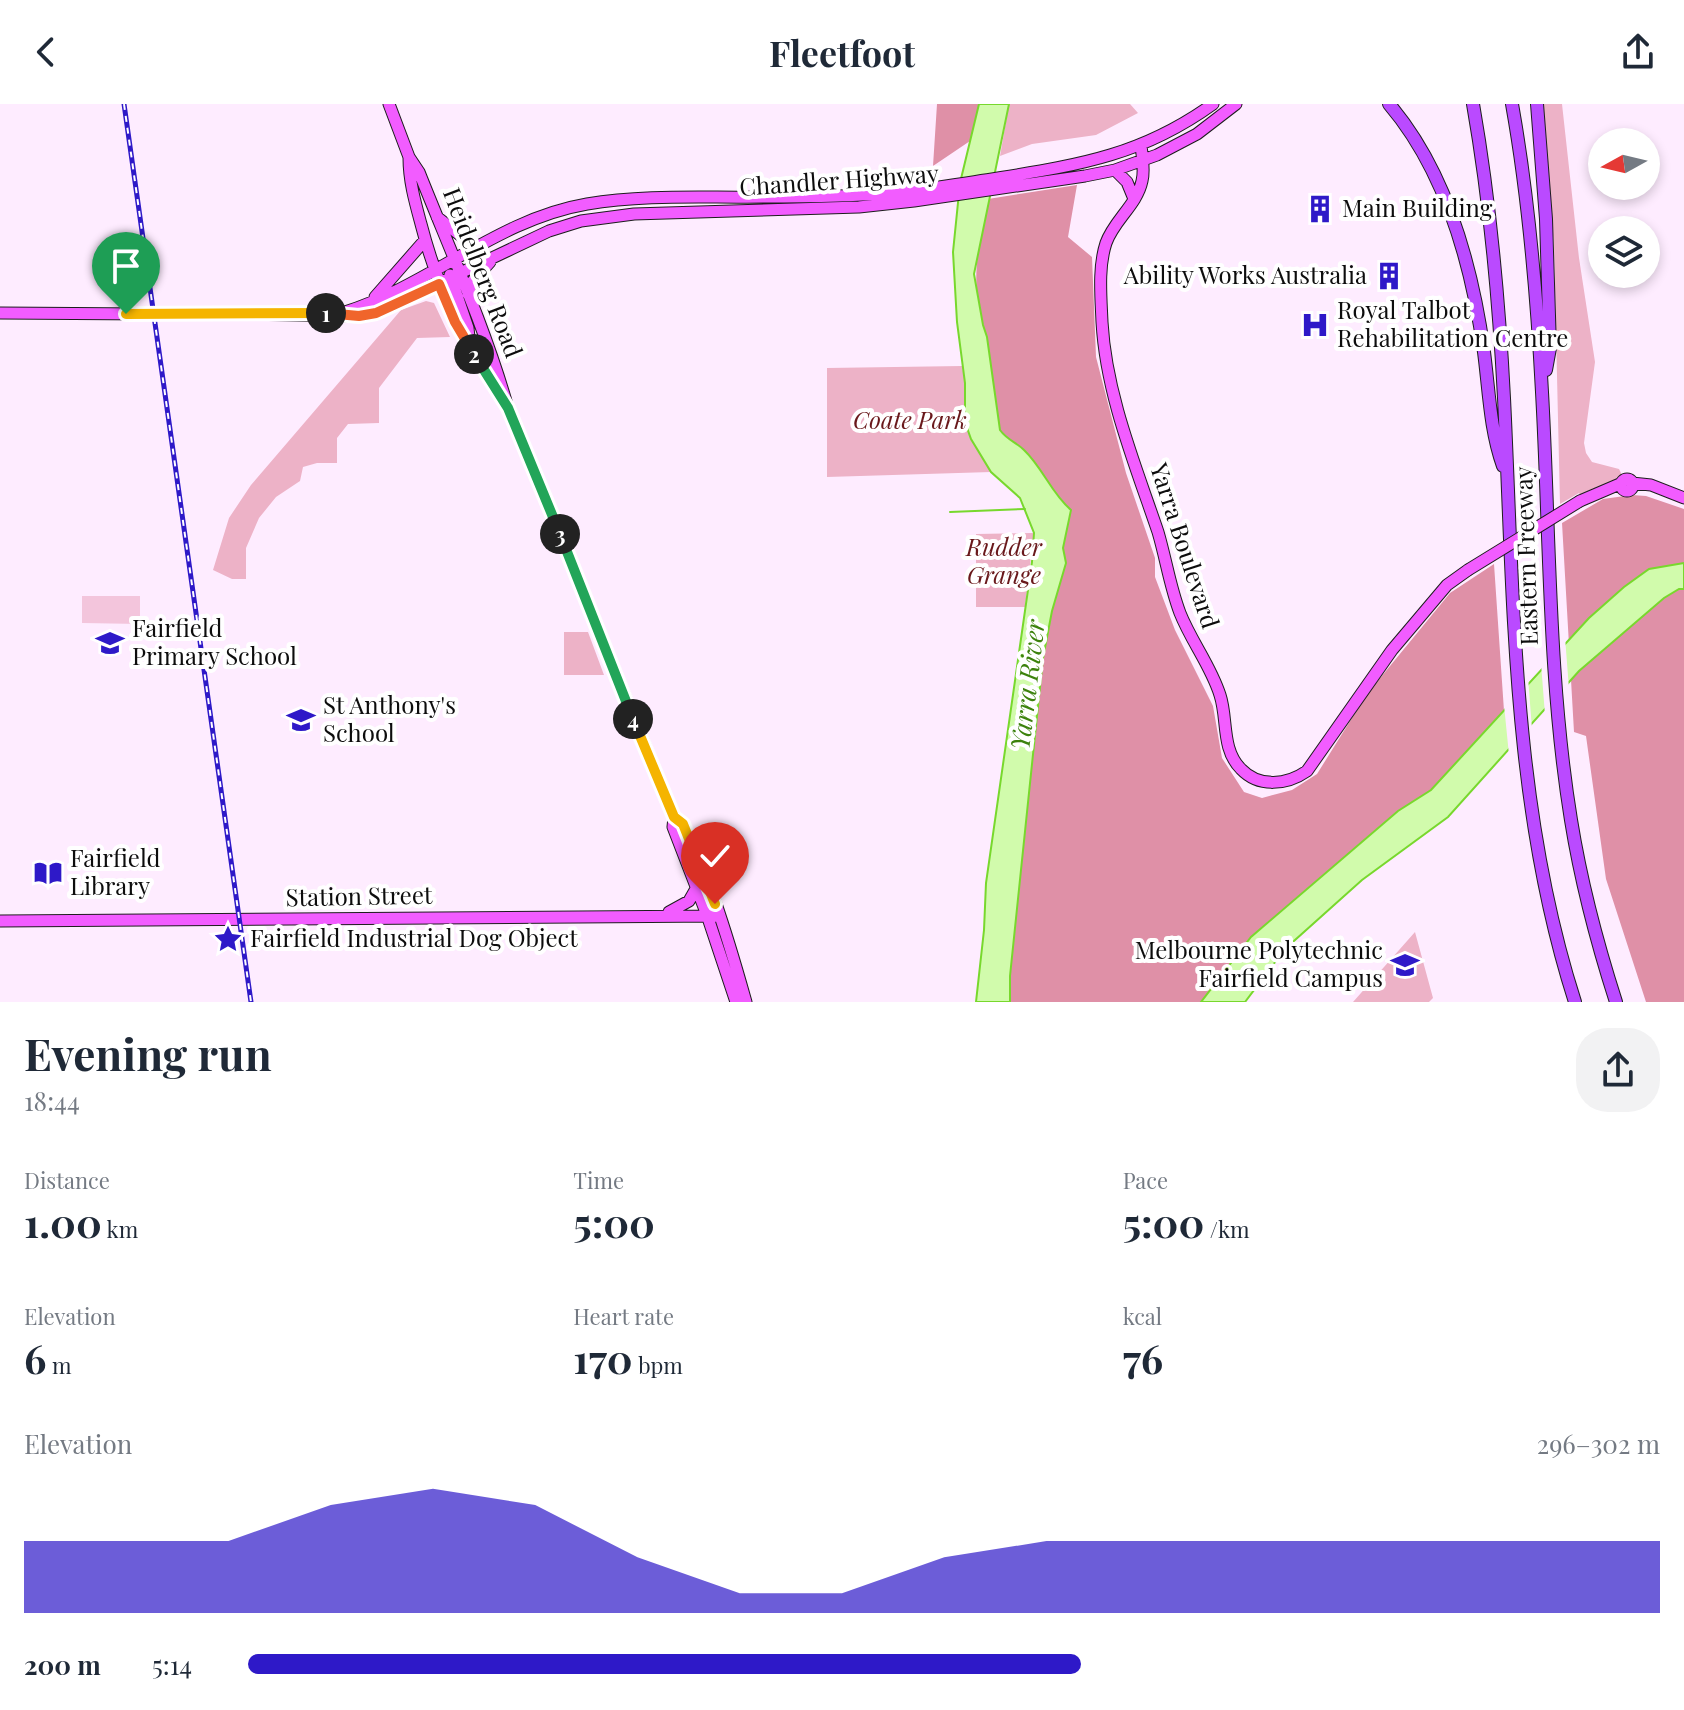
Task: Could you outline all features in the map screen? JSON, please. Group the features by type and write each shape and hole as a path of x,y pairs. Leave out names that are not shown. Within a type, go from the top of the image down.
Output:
{"highway":[{"path":"1389,104 1416,139 1430,165 1465,257 1480,326 1498,452 1508,481"},
{"name":"Eastern Freeway","path":"1473,104 1496,278 1514,652 1527,785 1547,897 1575,1002"},
{"name":"Eastern Freeway","path":"1512,104 1529,227 1542,393 1551,612 1561,751 1579,864 1616,1002"},
{"path":"1537,104 1546,219 1550,348 1542,393"}],"main road":[{"name":"Heidelberg Road","path":"389,104 453,259 450,279 455,322 508,408"},
{"name":"Chandler Highway","path":"0,313 359,316 383,311 549,231 581,221 634,214 859,207 1088,163 1168,133 1213,104"},
{"name":"Chandler Highway","path":"341,314 370,304 475,247 543,215 572,207 609,200 915,196 1085,176 1138,162 1197,134 1236,104"},
{"name":"Yarra Boulevard","path":"1136,147 1143,180 1111,232 1104,252 1102,307 1105,351 1127,441 1158,534 1173,595 1190,637 1217,688 1229,748 1239,768 1257,780 1271,783 1289,780 1307,771 1392,650 1447,585 1468,570 1594,494 1628,486 1684,498"},
{"name":"Heidelberg Road","path":"409,157 409,176 434,270 468,294 508,408 674,817 673,827 697,887 713,916 736,1002"},
{"path":"1115,170 1128,184 1134,197"},
{"path":"437,217 475,247"},
{"path":"370,304 425,240"},
{"path":"468,294 472,282 492,258"},
{"path":"470,348 487,351 495,387"},
{"name":"Heidelberg Road","path":"674,817 683,824 713,916 746,1002"},
{"path":"653,915 682,907 697,887"},
{"name":"Station Street","path":"0,921 713,916"}],"green space":[{"path":"1009,104 1130,104 1138,113 1096,135 1032,144 1000,156"},
{"path":"1543,104 1562,104 1579,258 1595,362 1584,443 1586,453 1592,462 1619,469 1623,477 1579,493 1560,504 1554,247"},
{"path":"426,301 434,303 450,337 417,338 379,388 379,423 348,424 337,438 337,463 303,467 300,481 276,497 259,518 246,548 246,579 232,579 213,570 229,518 251,485 401,310"},
{"name":"Coate Park","path":"962,366 965,422 971,439 991,472 827,477 827,368"},
{"name":"Rudder Grange","path":"1034,533 1025,607 976,607 976,534"},
{"path":"564,632 588,632 604,675 564,675"},
{"name":"Melbourne Polytechnic Fairfield Campus","path":"1415,932 1433,998 1429,1002 1353,1002"}],"shaded area":[{"path":"937,104 979,104 970,141 933,166"},
{"path":"1077,185 1068,237 1092,257 1096,357 1126,473 1155,558 1155,577 1175,630 1213,706 1222,758 1244,792 1262,798 1292,790 1317,774 1367,694 1450,593 1494,564 1504,711 1431,790 1398,811 1251,937 1201,1002 1010,1002 1010,976 1043,658 1066,563 1063,548 1071,510 1031,457 1000,430 987,337 978,301 977,268 988,199"},
{"path":"1646,496 1684,509 1684,1002 1646,1002 1606,879 1586,736 1574,732 1562,523 1603,499"},
{"path":"82,596 140,596 140,624 82,623"}],"water":[{"name":"Yarra River","path":"979,104 1009,104 974,274 987,337 1000,430 1031,457 1071,510 1063,548 1066,563 1043,658 1010,976 1010,1002 976,1002 986,883 1034,533 1020,498 991,472 971,439 965,422 965,383 957,322 953,252 960,183"},
{"path":"1684,563 1684,589 1664,598 1579,671 1448,817 1362,880 1285,949 1245,1002 1201,1002 1251,937 1398,811 1431,790 1589,618 1649,569"}],"pier":[{"path":"1565,637 1569,689 1545,715 1541,663"},
{"path":"1528,677 1532,729 1509,755 1504,705"}],"waterway":[{"path":"950,512 1025,509"}],"railway":[{"path":"124,104 251,1002"}],"place":[{"name":"Main Building","path":"1320,209"},
{"name":"Ability Works Australia","path":"1389,276"},
{"name":"Royal Talbot Rehabilitation Centre","path":"1315,325"},
{"name":"Fairfield Primary School","path":"110,643"},
{"name":"St Anthony's School","path":"301,720"},
{"name":"Fairfield Library","path":"48,873"},
{"name":"Fairfield Industrial Dog Object","path":"228,939"},
{"name":"Melbourne Polytechnic Fairfield Campus","path":"1405,965"}],"route":[{"path":"126,314 290,313 359,316 383,311 439,284 455,322 508,408 653,769 674,817 683,824 715,904"}]}
